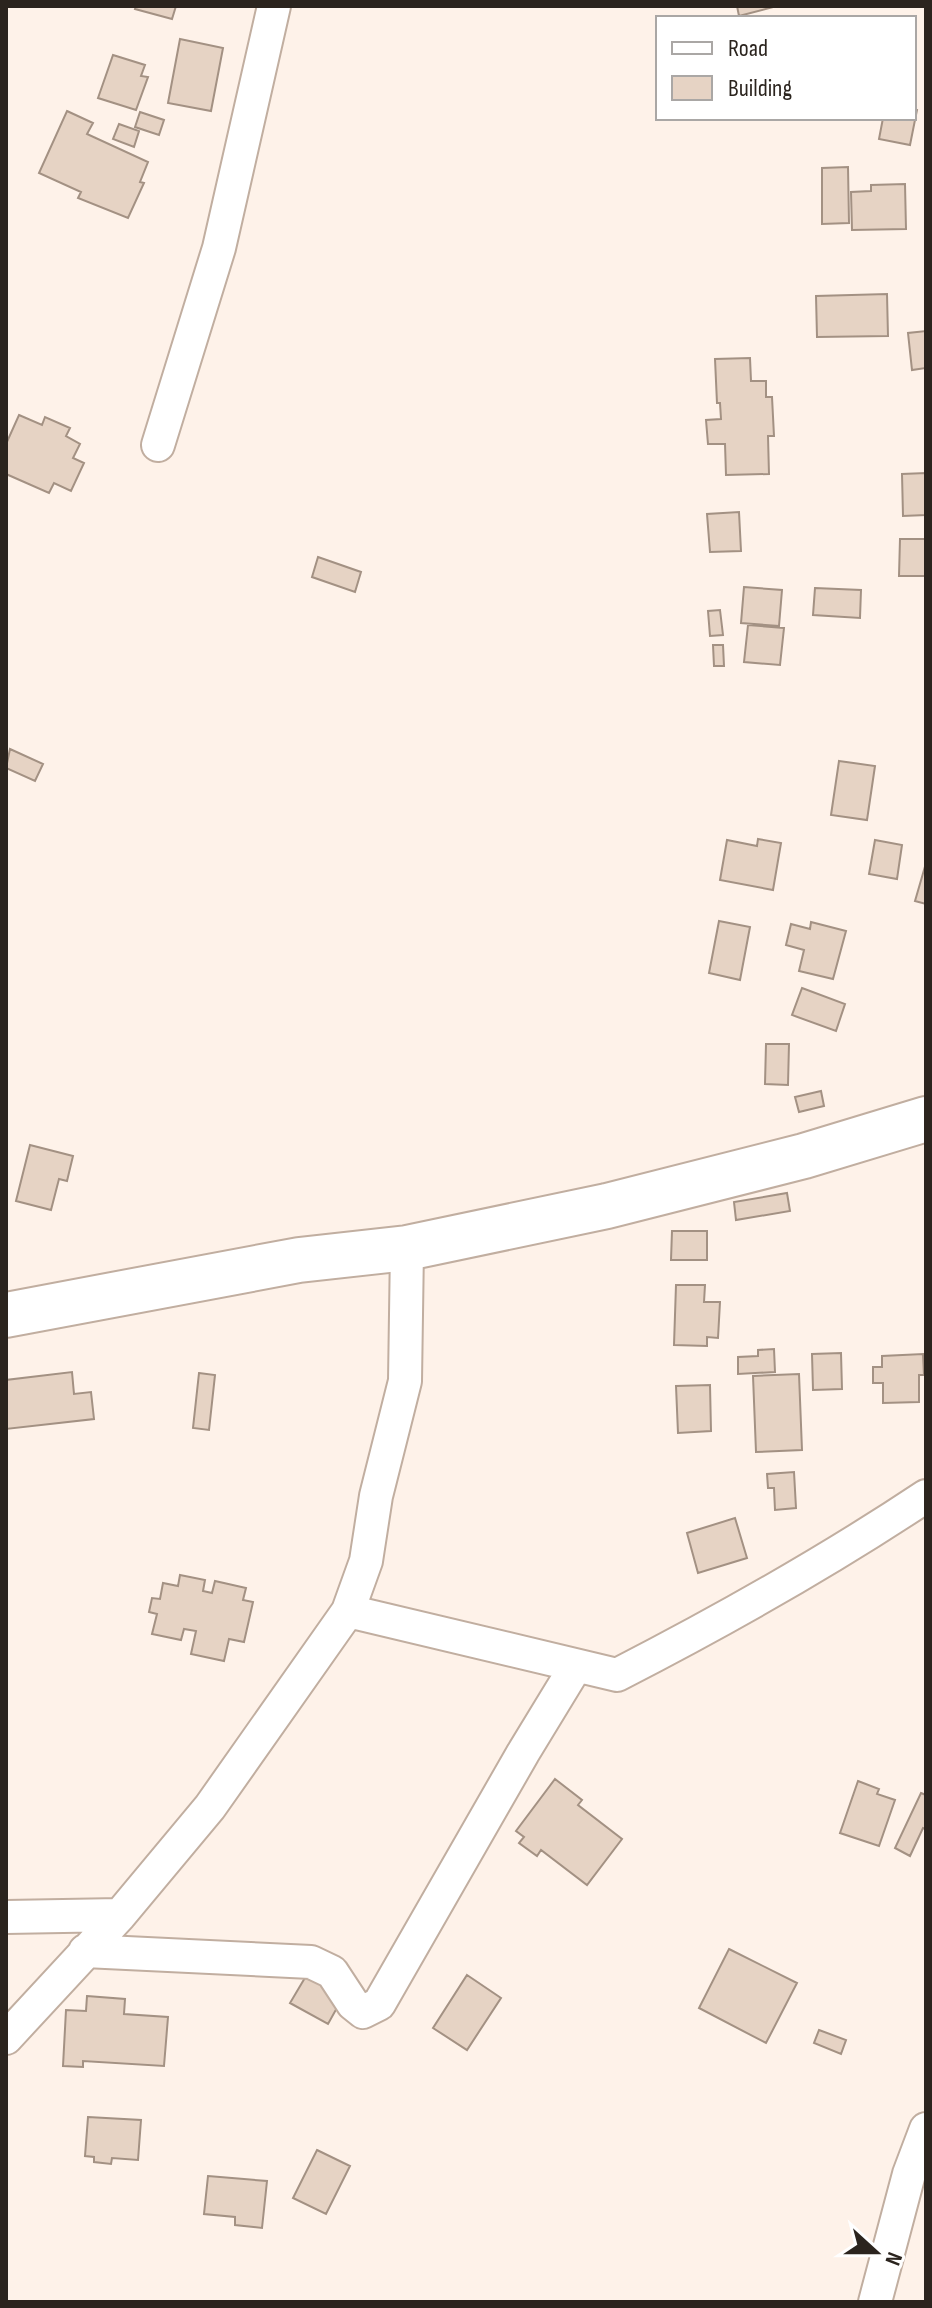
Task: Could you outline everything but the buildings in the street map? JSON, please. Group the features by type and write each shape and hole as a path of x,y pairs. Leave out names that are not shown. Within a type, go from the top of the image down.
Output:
{"street":[{"path":"158,445 219,248 274,6"},
{"path":"6,1315 299,1260 407,1248 607,1206 804,1156 926,1119"},
{"path":"6,2038 120,1915 210,1807 348,1611 366,1561 376,1496 405,1381 407,1248"},
{"path":"348,1611 617,1675 686,1640 926,1496"},
{"path":"85,1951 311,1962 332,1972 353,2004 363,2012 379,2004 576,1666"},
{"path":"6,1917 120,1915"},
{"path":"875,2302 909,2174 926,2129"}]}
